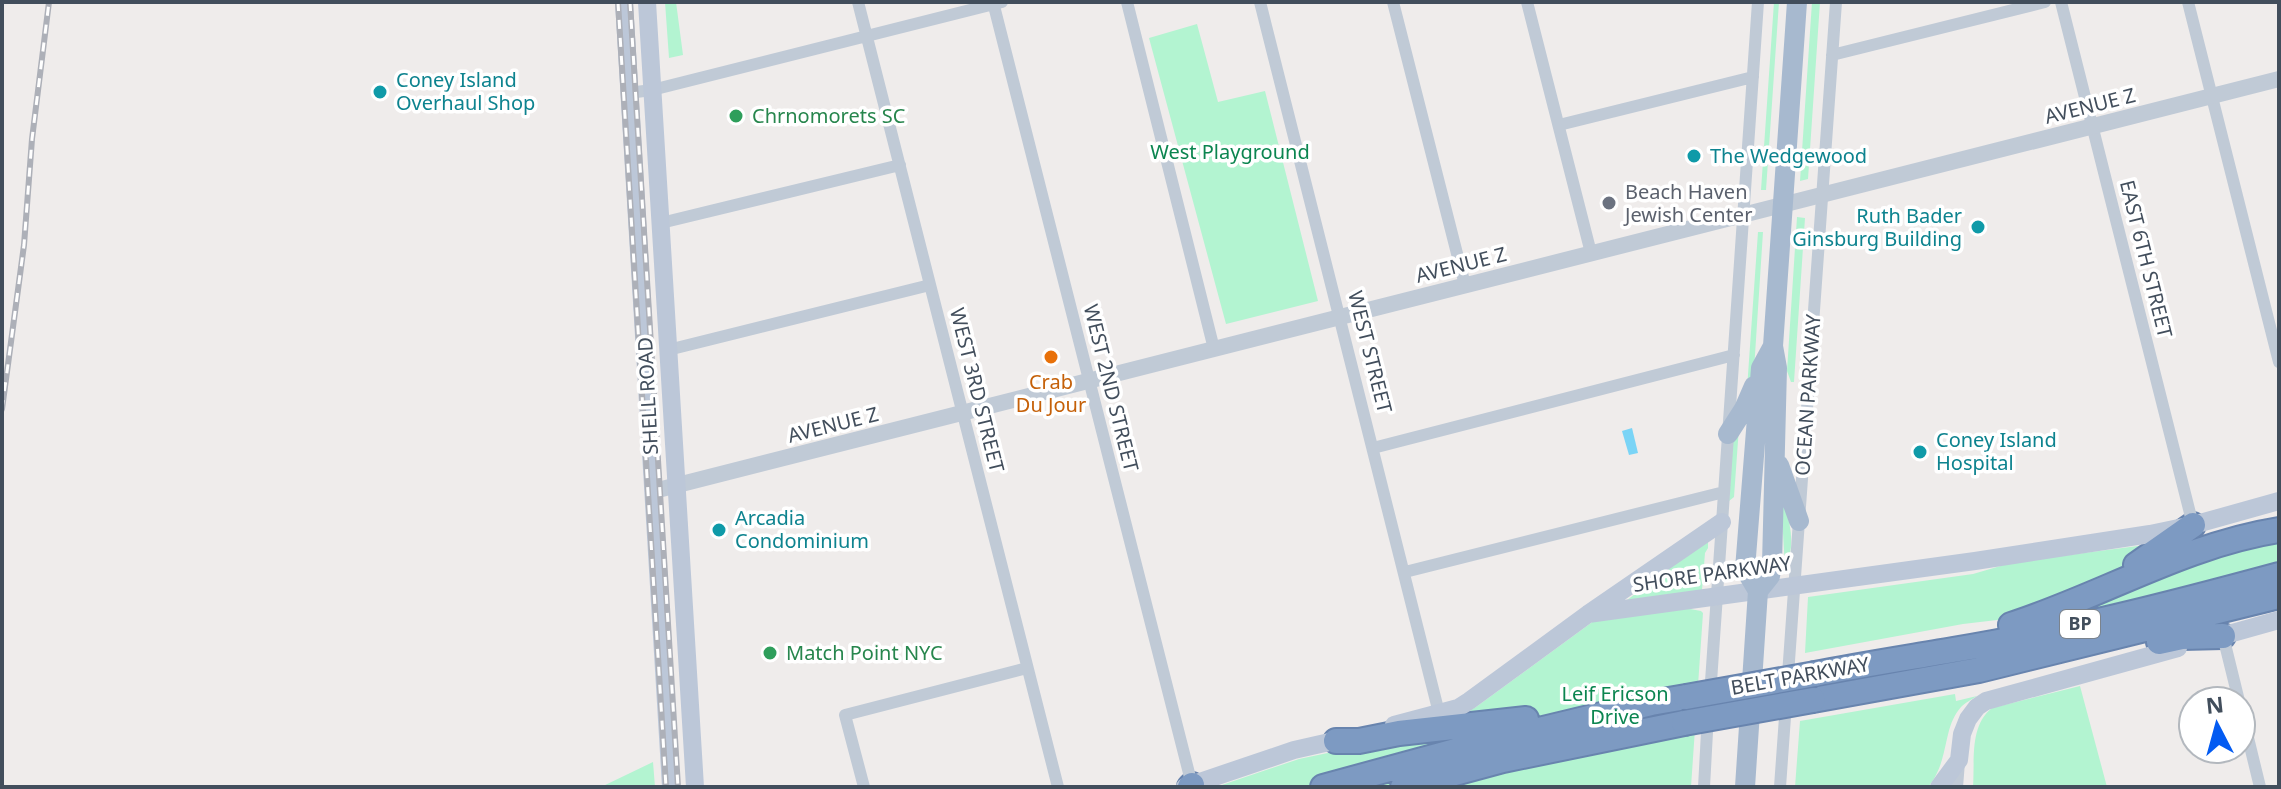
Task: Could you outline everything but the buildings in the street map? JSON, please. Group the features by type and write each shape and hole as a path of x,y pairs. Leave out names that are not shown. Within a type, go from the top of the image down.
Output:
{"highway":[{"path":"2102,588 2193,525"},
{"path":"1878,662 1916,647 1999,629 2042,615 2191,553 2279,530"},
{"name":"BELT PARKWAY","path":"1323,787 1455,750 1651,703 2049,631 2279,575"},
{"name":"BELT PARKWAY","path":"1403,787 1503,760 1628,734 1979,670 2279,596"},
{"path":"1979,670 2055,663 2182,637 2223,636"},
{"path":"1336,741 1359,741 1399,733 1496,723 1594,706 1651,703"},
{"path":"1448,787 1557,758 1628,734"}],"main road":[{"name":"SHELL ROAD","path":"624,2 671,787"},
{"name":"SHELL ROAD","path":"647,2 695,787"},
{"name":"OCEAN PARKWAY","path":"1758,591 1770,576 1772,564 1777,368 1773,346 1797,2"},
{"name":"OCEAN PARKWAY","path":"1745,787 1758,591 1745,569 1761,368 1773,346"},
{"path":"1728,434 1744,409 1761,368"},
{"path":"1774,451 1799,521"},
{"name":"SHORE PARKWAY","path":"1189,786 1294,750 1458,708 1588,614 1975,561 2193,525 2279,501"},
{"path":"1588,614 1722,522"},
{"path":"1939,787 1959,760 1962,734 1968,719 1986,701 2279,620"}],"street":[{"name":"WEST 3RD STREET","path":"858,2 1058,787"},
{"path":"1127,2 1214,349"},
{"name":"WEST STREET","path":"1260,2 1439,713"},
{"path":"1393,2 1465,285"},
{"path":"1542,2 1528,4 1591,253"},
{"path":"1704,787 1758,2"},
{"name":"OCEAN PARKWAY","path":"1780,787 1836,2"},
{"path":"1832,55 2045,2"},
{"name":"EAST 6TH STREET","path":"2061,2 2193,525"},
{"path":"2188,2 2279,362"},
{"path":"628,93 652,90 996,3"},
{"name":"WEST 2ND STREET","path":"996,3 1189,786"},
{"path":"1559,125 1753,77"},
{"name":"AVENUE Z","path":"654,491 2279,79"},
{"path":"661,223 900,165"},
{"path":"668,350 930,285"},
{"path":"1373,448 1734,355"},
{"path":"1405,572 1724,492"},
{"path":"2223,636 2235,685"},
{"path":"864,787 845,715 1027,668"},
{"path":"1957,787 1959,760"},
{"path":"2255,765 2260,787"}],"green space":[{"path":"665,2 676,2 683,55 669,58"},
{"path":"1774,2 1779,2 1766,190 1761,190"},
{"path":"1812,2 1820,2 1808,179 1800,181"},
{"name":"West Playground","path":"1197,24 1218,102 1265,91 1318,301 1226,324 1149,38"},
{"path":"1797,217 1805,218 1794,382 1791,382 1787,371"},
{"path":"1758,232 1763,232 1754,370 1747,389"},
{"path":"1739,427 1734,497 1729,501 1733,440"},
{"path":"1781,498 1791,533 1785,568"},
{"path":"2279,538 2279,564 2081,612 2181,566"},
{"path":"1708,540 1702,590 1627,600"},
{"path":"2153,544 2155,548 2106,578 2014,618 1963,624 1805,653 1808,597 1973,574 2014,562"},
{"name":"Leif Ericson Drive","path":"1685,608 1703,613 1691,787 1216,787 1299,759 1385,741 1465,713 1595,620"},
{"path":"2080,686 2107,787 1973,787 1976,734 1992,708"},
{"path":"1955,694 1956,701 1977,696 1955,715 1940,766 1928,787 1795,787 1800,721"},
{"path":"653,762 655,787 601,787"}],"water":[{"path":"1632,428 1638,453 1629,455 1622,431"}],"railway":[{"path":"2,409 24,245 32,139 49,2"},
{"path":"618,2 666,787"},
{"path":"630,2 678,787"}],"place":[{"name":"Coney Island Overhaul Shop","path":"380,92"},
{"name":"Chrnomorets SC","path":"736,116"},
{"name":"The Wedgewood","path":"1694,156"},
{"name":"Beach Haven Jewish Center","path":"1609,203"},
{"name":"Ruth Bader Ginsburg Building","path":"1978,227"},
{"name":"Crab Du Jour","path":"1051,357"},
{"name":"Coney Island Hospital","path":"1920,452"},
{"name":"Arcadia Condominium","path":"719,530"},
{"name":"Match Point NYC","path":"770,653"}]}
